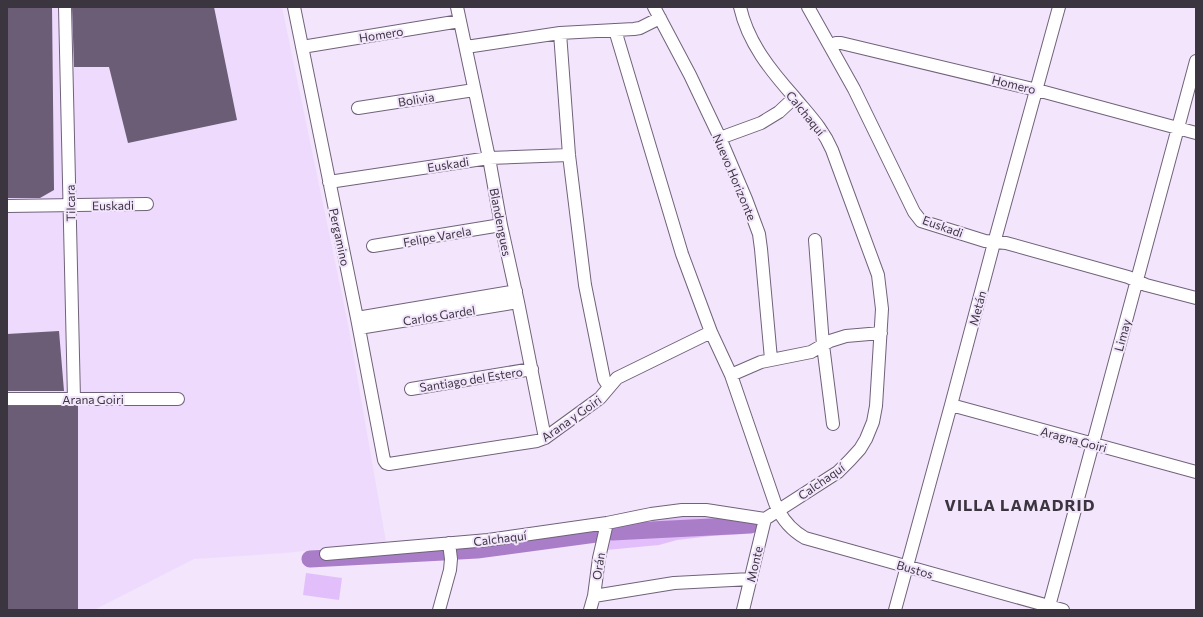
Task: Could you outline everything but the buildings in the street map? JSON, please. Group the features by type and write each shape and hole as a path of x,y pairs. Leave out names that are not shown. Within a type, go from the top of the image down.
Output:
{"street":[{"name":"Tilcara","path":"65,7 74,399"},
{"name":"Pergamino","path":"294,7 384,460 389,464"},
{"name":"Blandengues","path":"457,7 545,438"},
{"name":"Calchaquí","path":"326,554 488,540 607,523 651,514 682,510 706,510 765,519 838,472 860,449 873,422 876,406 882,309 878,275 859,221 825,134 762,59 741,14 740,7"},
{"name":"Euskadi","path":"808,7 854,89 917,217 921,221 985,241 1006,243 1128,277 1146,285 1196,298"},
{"name":"Metán","path":"895,610 952,405 994,242 1059,7"},
{"path":"466,47 560,33 640,28 657,12"},
{"name":"Nuevo Horizonte","path":"657,12 690,75 720,138 759,234 762,249 771,359"},
{"name":"Homero","path":"302,47 460,21"},
{"name":"Bustos","path":"615,30 682,254 711,332 730,375 778,511 789,526 796,533 805,538 1048,608 1063,610"},
{"path":"560,33 569,155 585,285 604,379 609,387"},
{"name":"Homero","path":"831,46 836,43 841,43 1036,90 1196,133"},
{"name":"Limay","path":"1048,608 1196,61"},
{"name":"Bolivia","path":"358,108 474,90"},
{"path":"720,138 761,123 779,112 794,98"},
{"name":"Euskadi","path":"329,182 489,158 569,155"},
{"name":"Euskadi","path":"7,206 147,204"},
{"name":"Felipe Varela","path":"373,246 501,225"},
{"path":"815,240 823,345 833,424"},
{"name":"Carlos Gardel","path":"358,323 517,296"},
{"name":"Arana y Goiri","path":"389,464 537,442 545,438 600,398 617,378 711,332"},
{"path":"730,375 771,359 811,352 830,341 846,336 881,334"},
{"name":"Santiago del Estero","path":"411,389 532,370"},
{"name":"Arana Goiri","path":"7,399 178,399"},
{"name":"Aragna Goiri","path":"952,405 1196,472"},
{"name":"Monte","path":"743,610 765,519"},
{"name":"Orán","path":"590,610 594,596 599,558 607,523"},
{"path":"439,610 450,570 451,559 449,543"},
{"path":"594,596 674,583 750,579"}],"shaded area":[{"path":"7,7 282,7 348,324 386,542 285,553 194,559 94,610 7,610"},
{"path":"684,513 754,521 757,527 744,534 711,536 677,540 659,545 606,550 610,529 618,525"},
{"path":"306,573 342,578 339,600 303,595"}],"waterway":[{"path":"612,532 750,525 757,523"},
{"path":"459,551 477,550 596,534"},
{"path":"310,559 443,552"}],"district":[{"name":"VILLA LAMADRID","path":"1020,504"}]}
